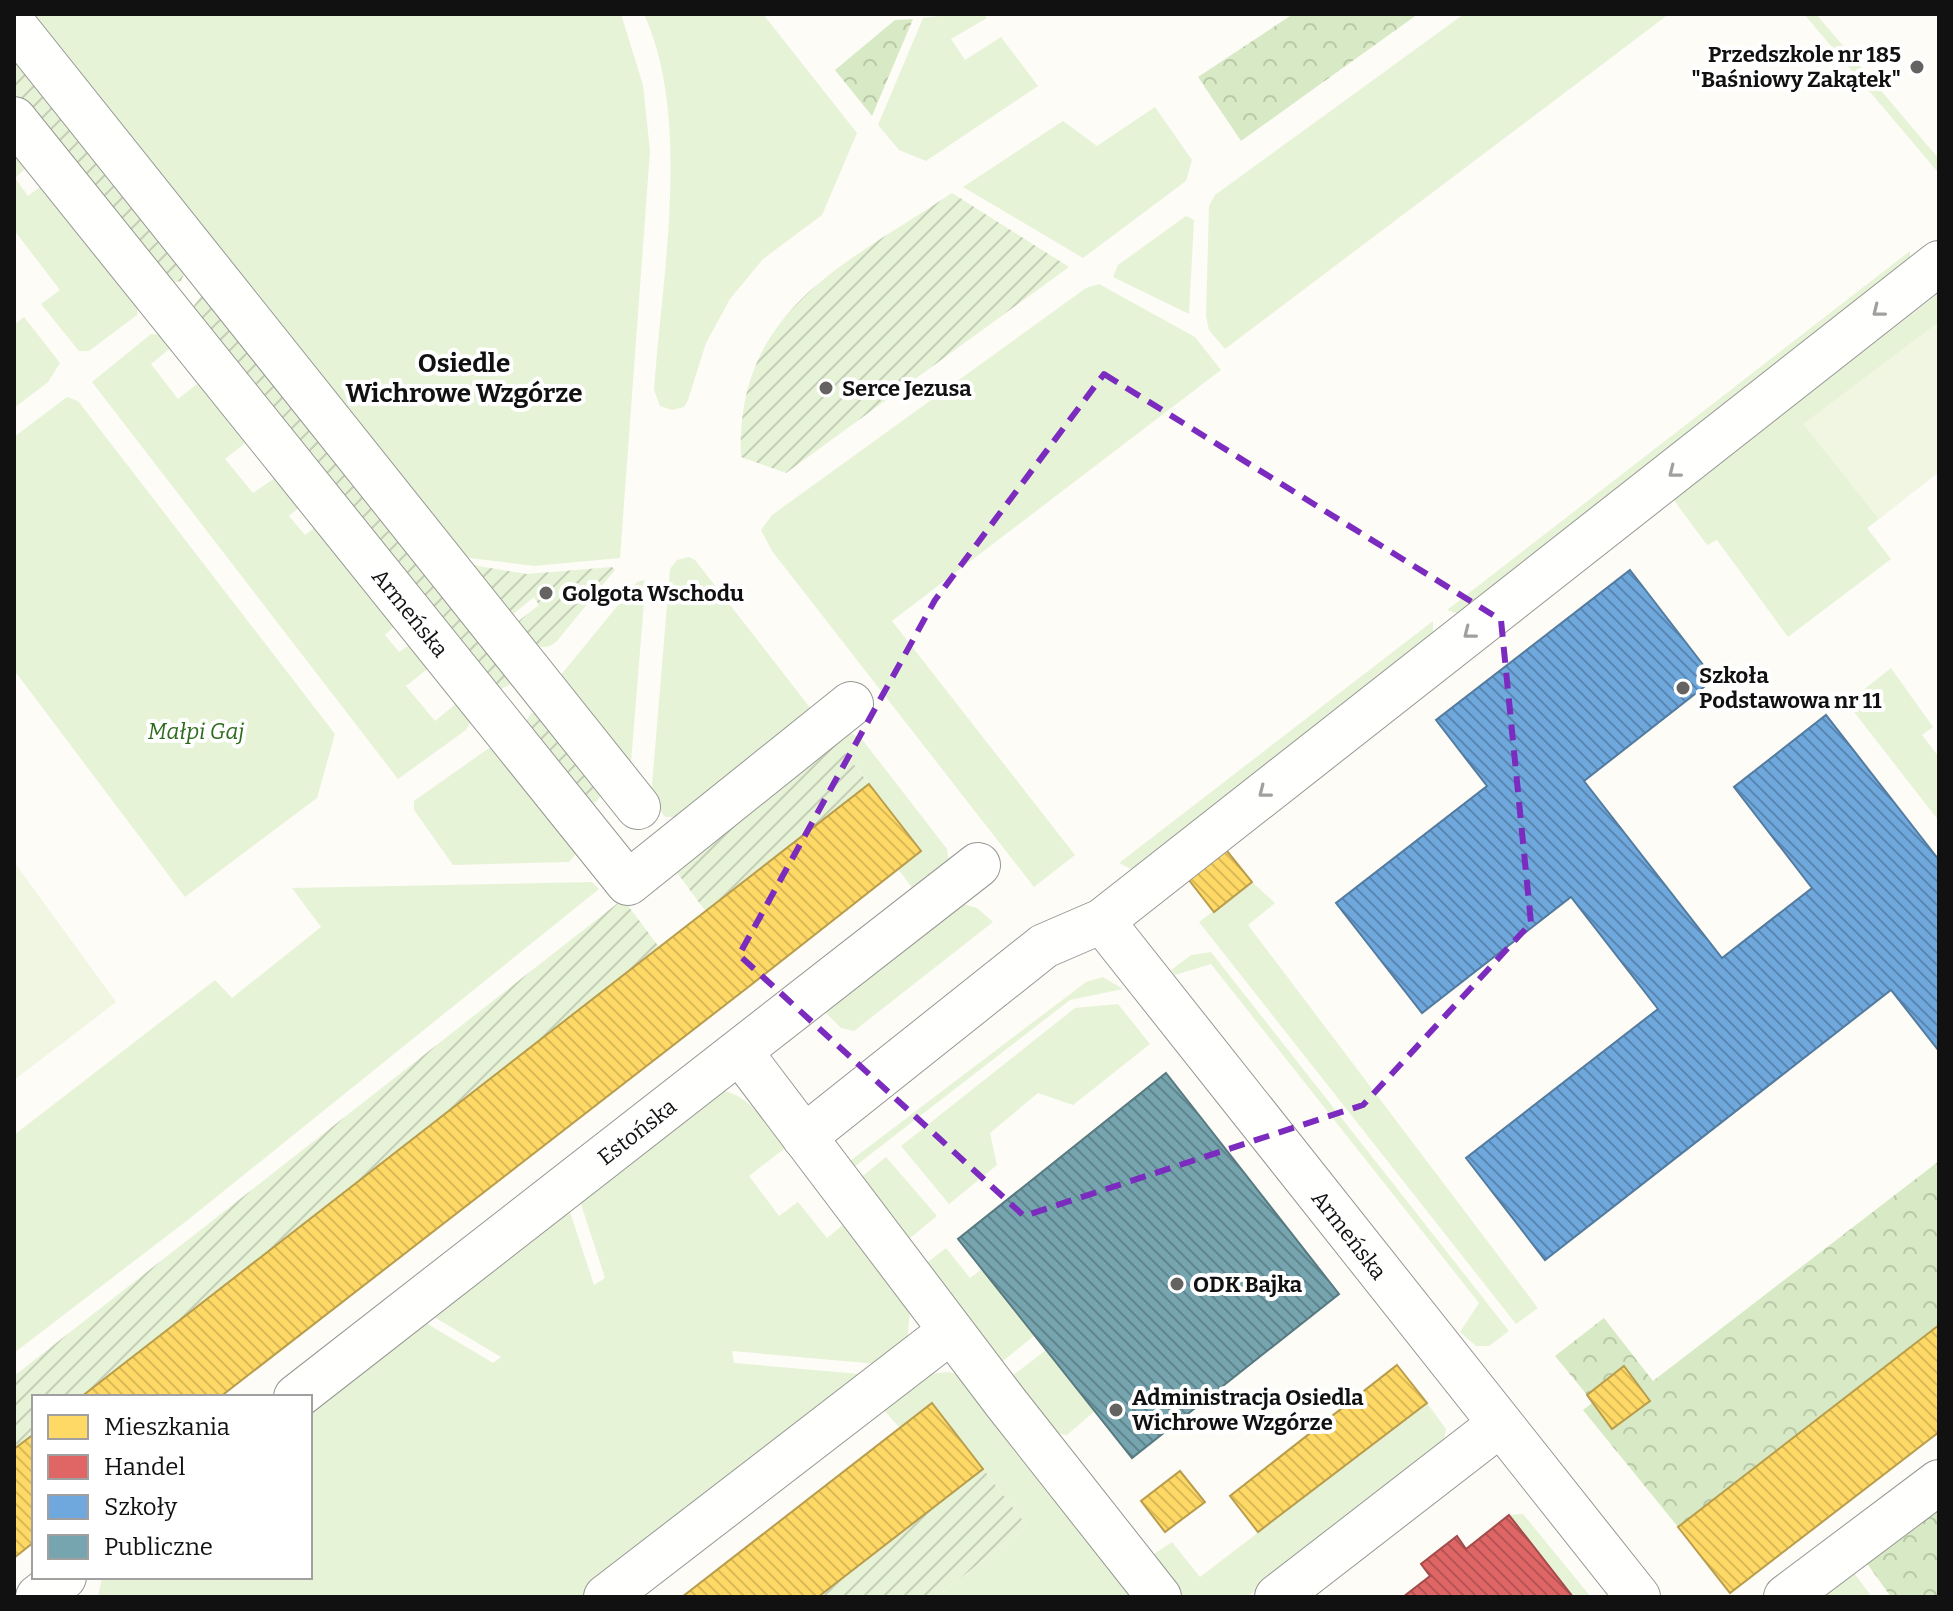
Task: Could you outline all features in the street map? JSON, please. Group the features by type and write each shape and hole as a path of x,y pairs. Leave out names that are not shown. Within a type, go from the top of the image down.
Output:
{"street":[{"path":"14,25 638,807"},
{"name":"Armeńska","path":"14,119 628,883 851,704"},
{"path":"804,1137 1044,946 1102,921 1936,250"},
{"name":"Estońska","path":"299,1395 978,865"},
{"path":"1102,921 1105,874"},
{"name":"Armeńska","path":"1102,921 1638,1597"},
{"path":"740,1052 951,1331 1159,1597"},
{"path":"606,1597 951,1331"},
{"path":"1277,1597 1499,1425"},
{"path":"1786,1597 1939,1482"},
{"path":"38,1597 61,1579"}],"highlighted area":[{"path":"1104,374 1501,620 1531,923 1363,1105 1024,1216 739,955 935,600"}],"green space":[{"path":"21,14 621,14 643,85 650,151 620,558 534,566 454,556"},
{"path":"644,14 763,14 857,133 822,215 763,259 730,299 706,343 688,400 684,407 672,410 660,406 654,390 670,199 667,101 659,56"},
{"path":"983,14 987,18 951,39 965,60 1001,37 1038,86 926,161 899,150 878,125 923,18"},
{"path":"1293,14 1418,14 1241,141 1198,77"},
{"path":"1464,14 1669,14 1225,349 1209,330 1206,316 1209,206 1215,195"},
{"path":"1804,14 1816,14 1939,159 1937,171"},
{"path":"913,19 872,116 835,70 895,20"},
{"path":"14,48 186,270 181,281 168,283 163,279 14,93"},
{"path":"1155,107 1192,160 1186,181 1083,258 963,187 1063,121 1097,146"},
{"path":"14,146 29,165 15,178 28,196 44,184 138,301 137,315 89,351 79,351 41,304 60,290 14,230"},
{"path":"952,193 1069,267 786,473 741,457 744,406 757,363 777,327 804,296 837,269"},
{"path":"1186,216 1194,220 1189,314 1113,277 1118,265"},
{"path":"1910,251 1910,267 1462,615 1447,610"},
{"path":"1099,284 1195,337 1221,370 892,621 1075,855 1034,887 772,551 761,530 772,515 1086,288"},
{"path":"1939,293 1939,322 1804,424 1879,519 1867,528 1891,559 1788,637 1717,540 1707,545 1673,499"},
{"path":"202,295 512,683 498,691 192,308"},
{"path":"24,317 60,363 48,382 14,408 14,325"},
{"path":"1939,322 1939,472 1879,519 1803,424"},
{"path":"151,334 165,335 173,346 151,364 178,399 202,380 249,440 225,459 253,493 278,476 301,506 289,516 305,535 318,525 396,625 385,635 399,652 411,644 430,667 406,686 435,721 458,702 471,721 466,730 398,779 92,382"},
{"name":"Małpi Gaj","path":"67,397 78,401 335,734 317,798 185,897 14,670 14,437"},
{"path":"689,557 695,560 815,714 678,817 665,817 651,797 670,569 677,560"},
{"path":"460,563 527,574 612,567 615,570 557,641 539,647 511,627 539,605 534,597 506,620"},
{"path":"644,580 631,763 560,676 637,582"},
{"path":"1433,621 1433,637 1133,870 1119,863"},
{"path":"1891,668 1933,727 1922,735 1939,757 1939,821 1847,703"},
{"path":"537,712 603,793 596,802 590,803 525,723 531,713"},
{"path":"850,733 861,738 947,849 949,862 916,893 898,869 921,851 833,737"},
{"path":"833,737 869,784 706,912 673,867"},
{"path":"489,748 495,750 574,847 576,854 569,862 453,865 414,810 414,801"},
{"path":"14,862 116,1002 14,1080"},
{"path":"592,882 599,889 189,1219 14,1353 14,1135 215,980 232,998 321,927 292,888"},
{"path":"1252,882 1275,903 1248,925 1538,1308 1516,1324 1199,922"},
{"path":"623,899 659,947 84,1395 32,1395 32,1436 14,1449 14,1376"},
{"path":"959,903 977,908 993,922 854,1031 841,1028 821,1008"},
{"path":"1211,952 1509,1331 1489,1346 1476,1346 1460,1332 1479,1303 1211,964 1175,975 1171,970 1191,955"},
{"path":"1103,977 1123,989 1070,1000 854,1167 850,1161 1086,982"},
{"path":"1118,1004 1150,1044 1073,1105 1038,1093 990,1133 997,1165 949,1204 901,1146 1075,1008"},
{"path":"720,1090 731,1093 749,1104 785,1148 749,1176 779,1216 798,1202 827,1238 844,1224 910,1310 907,1344 888,1365 732,1351 734,1363 872,1375 588,1597 98,1597 102,1579 312,1579 312,1404 421,1320 493,1363 501,1357 429,1314 568,1206 594,1285 605,1278 579,1198"},
{"path":"886,1157 937,1216 910,1238 897,1238 853,1184"},
{"path":"1939,1161 1939,1325 1678,1527 1583,1410 1592,1403 1612,1429 1649,1401 1624,1366 1587,1395 1555,1356 1604,1318 1653,1381"},
{"path":"946,1248 970,1278 982,1269 1035,1335 997,1366 920,1268"},
{"path":"1046,1350 1096,1410 1067,1435 1053,1433 1008,1379"},
{"path":"949,1372 959,1375 1138,1597 936,1597 1027,1526 932,1403 900,1428 882,1408 928,1374"},
{"path":"1427,1403 1446,1429 1443,1446 1247,1597 1183,1597 1156,1562 1154,1554 1172,1542 1200,1577"},
{"path":"983,1469 1027,1526 936,1597 819,1597"},
{"path":"1939,1500 1939,1597 1891,1597 1863,1558"},
{"path":"1523,1514 1591,1597 1573,1597 1509,1515"},
{"path":"1851,1569 1872,1597 1816,1597"}],"building: Mieszkania":[{"path":"869,784 921,851 223,1395 84,1395"},
{"path":"1223,846 1252,882 1214,912 1185,875"},
{"path":"1939,1325 1939,1432 1730,1593 1678,1527"},
{"path":"1397,1365 1427,1403 1258,1532 1230,1496"},
{"path":"1624,1366 1650,1401 1612,1429 1587,1395"},
{"path":"932,1403 983,1469 818,1597 682,1597"},
{"path":"32,1436 32,1544 14,1558 14,1449"},
{"path":"1180,1471 1205,1502 1165,1532 1141,1501"}],"building: Handel":[{"path":"1509,1515 1573,1597 1403,1597 1430,1576 1421,1564 1457,1536 1466,1549"}],"building: Szkoły":[{"path":"1630,570 1714,679 1584,781 1722,958 1812,888 1734,787 1826,715 1939,860 1939,1051 1891,990 1545,1260 1466,1158 1658,1009 1571,897 1422,1013 1336,903 1487,786 1436,720"}],"building: Publiczne":[{"path":"1166,1073 1339,1294 1132,1458 958,1239"}],"place":[{"name":"Przedszkole nr 185 \"Baśniowy Zakątek\"","path":"1917,67"},
{"name":"Serce Jezusa","path":"826,388"},
{"name":"Golgota Wschodu","path":"546,593"},
{"name":"Szkoła Podstawowa nr 11","path":"1683,688"},
{"name":"ODK Bajka","path":"1177,1284"},
{"name":"Administracja Osiedla Wichrowe Wzgórze","path":"1116,1410"}],"district":[{"name":"Osiedle Wichrowe Wzgórze","path":"464,378"}]}
